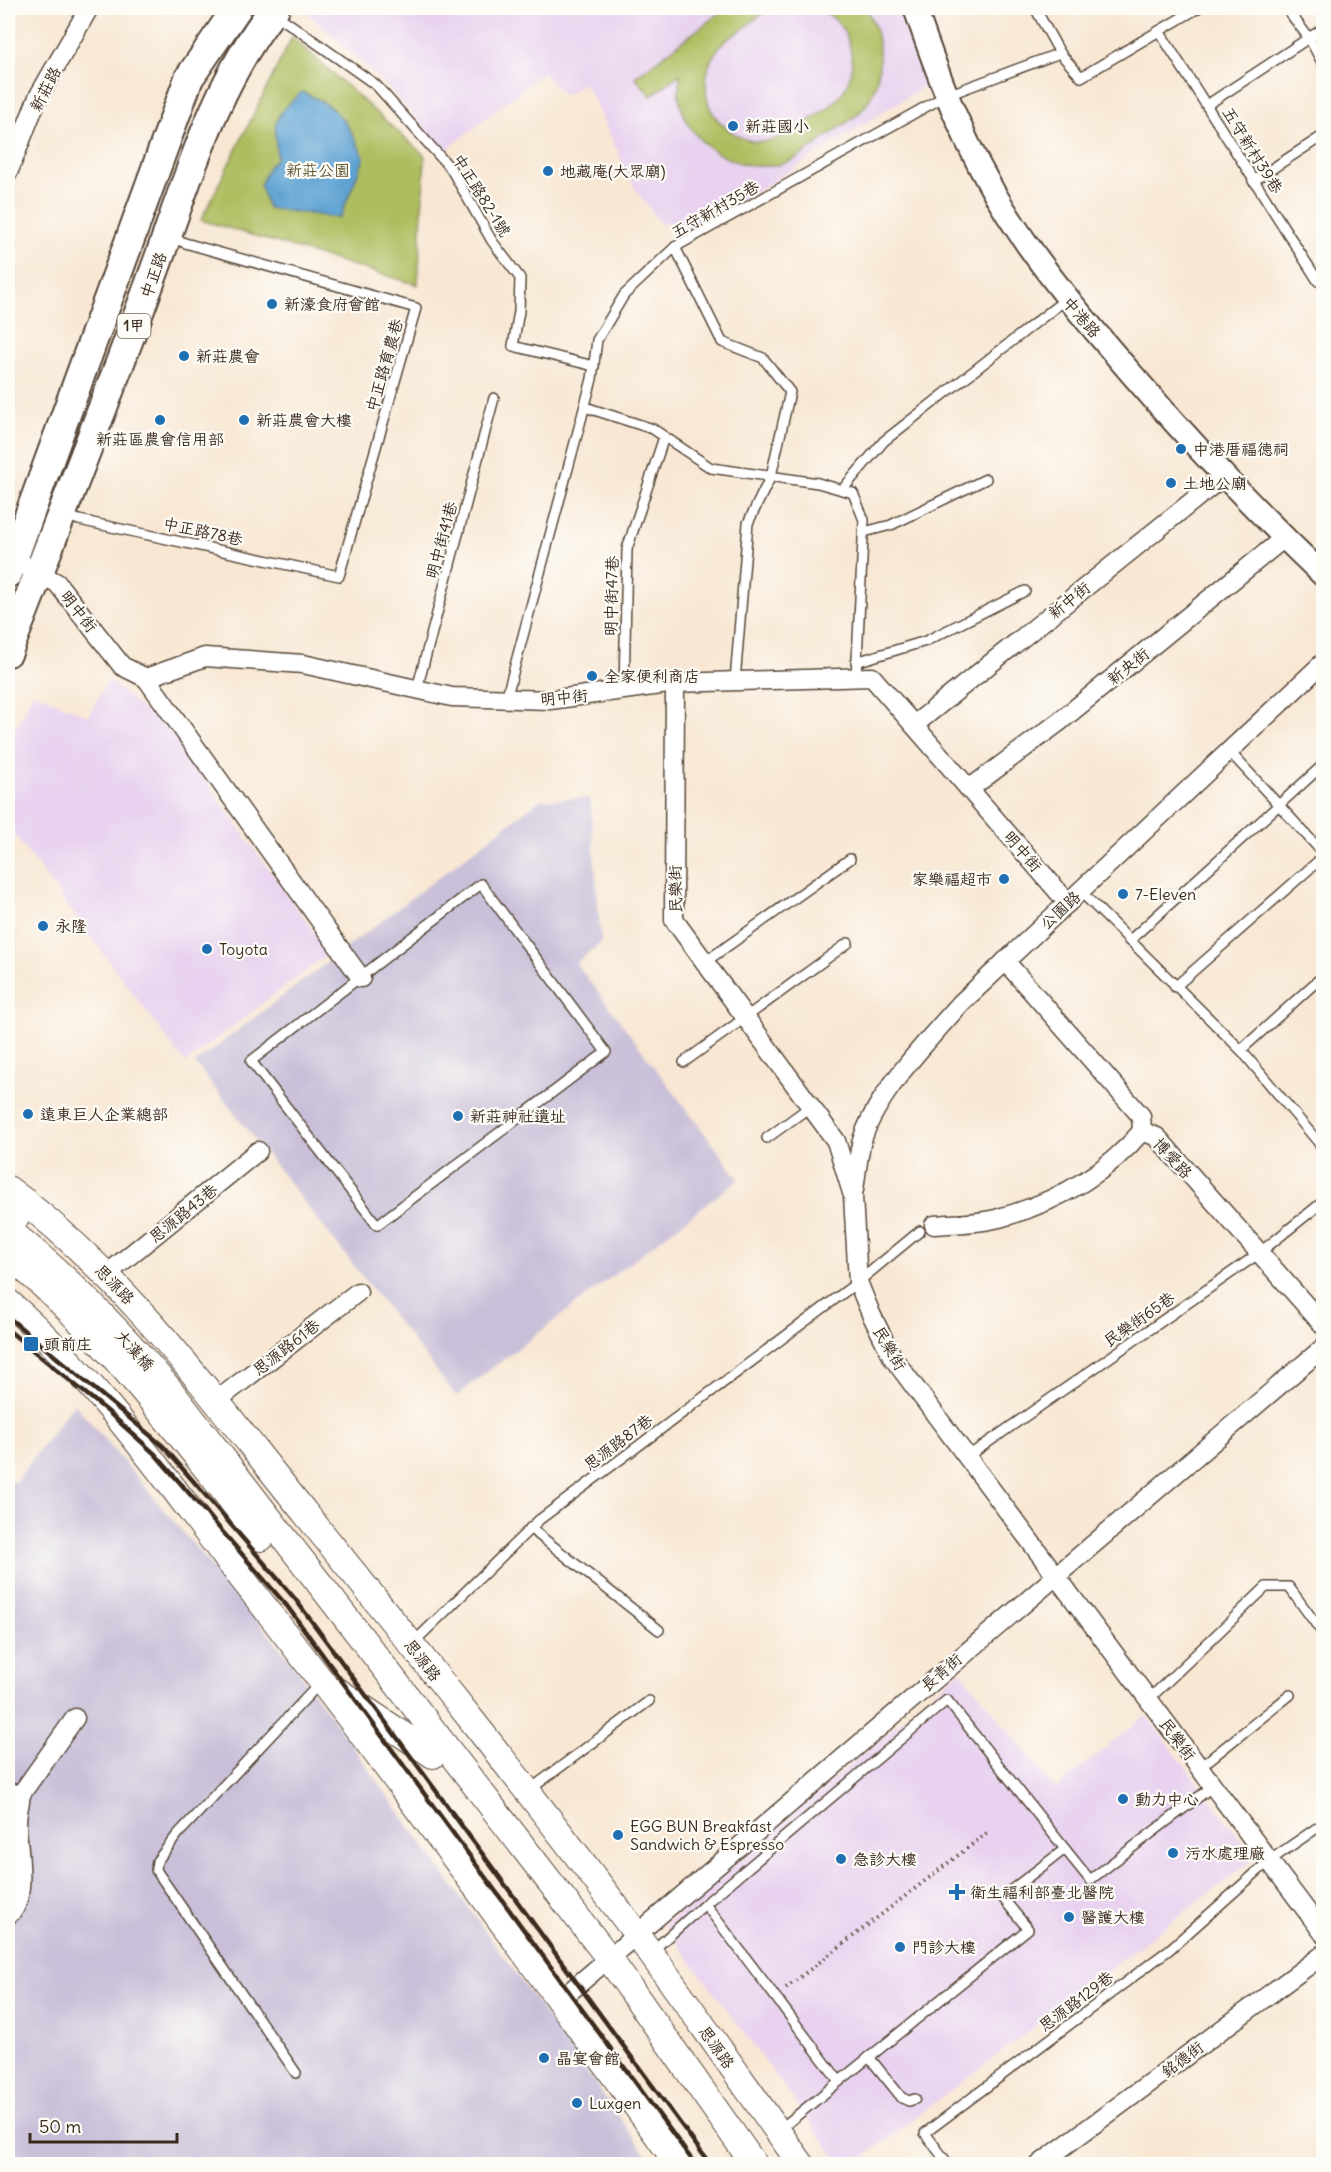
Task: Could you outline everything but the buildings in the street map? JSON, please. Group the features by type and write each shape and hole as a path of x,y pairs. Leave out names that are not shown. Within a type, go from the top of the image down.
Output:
{"main road":[{"name":"中正路","path":"10,566 189,78 237,8"},
{"name":"中正路","path":"8,652 204,135 245,50 273,10"},
{"name":"思源路","path":"17,1196 107,1274 215,1401 411,1644 643,1943 801,2164"},
{"path":"8,1230 17,1196"},
{"name":"大漢橋","path":"8,1230 63,1276 132,1346 170,1389 237,1493"},
{"name":"大漢橋","path":"8,1255 55,1296 120,1361 237,1493"},
{"path":"8,1302 35,1326 107,1405 322,1680 560,2000 678,2164"},
{"name":"思源路","path":"237,1493 402,1688 602,1962 754,2164"},
{"name":"思源路","path":"237,1493 433,1755 602,1962 737,2164"},
{"path":"322,1534 402,1688"},
{"path":"322,1680 433,1755"}],"street":[{"name":"新莊路","path":"8,173 38,98 89,8"},
{"name":"中港路","path":"915,8 945,96 1006,213 1066,299 1180,431 1323,576"},
{"name":"新中街","path":"914,725 1225,475"},
{"name":"新央街","path":"969,789 1059,722 1284,538"},
{"name":"明中街","path":"10,566 39,571 57,583 122,666 146,678 205,657 303,664 452,697 550,700 675,683 735,681 856,670 872,677 969,789 1074,897"},
{"name":"公園路","path":"853,1196 861,1142 878,1107 920,1049 961,1003 1323,662"},
{"path":"146,678 361,978"},
{"name":"民樂街","path":"675,683 674,920 836,1141 853,1196 858,1282 893,1358 1323,1934"},
{"name":"博愛路","path":"1005,962 1141,1116 1142,1131 1157,1137 1323,1326"},
{"path":"927,1228 997,1219 1060,1197 1122,1154 1142,1131"},
{"name":"思源路43巷","path":"107,1274 258,1151"},
{"name":"思源路61巷","path":"215,1401 358,1292"},
{"name":"長青街","path":"560,2000 602,1962 643,1943 1054,1575 1323,1347"},
{"path":"8,1915 13,1911 20,1892 14,1794 75,1718"},
{"name":"銘德街","path":"1040,2164 1323,1954"}],"lane":[{"path":"1035,8 1060,53 1081,77 1198,8"},
{"path":"1287,8 1309,38 1323,66"},
{"name":"中正路82-1號","path":"273,10 376,85 451,169 492,241 520,278 519,311 513,346 594,366"},
{"path":"1208,105 1323,28"},
{"name":"五守新村39巷","path":"1159,31 1318,281 1323,283"},
{"name":"五守新村35巷","path":"506,699 585,407 597,340 624,295 675,247 945,96 1060,53"},
{"path":"1253,181 1323,135"},
{"name":"中正路育農巷","path":"168,235 185,243 416,308 339,576"},
{"path":"675,247 722,342 763,358 790,392 771,476 748,522 735,681"},
{"path":"842,490 884,441 1066,299"},
{"name":"明中街41巷","path":"417,689 494,398"},
{"path":"585,407 652,429 711,468 818,483 853,493 864,520 856,670 926,640 1025,591"},
{"name":"明中街47巷","path":"624,690 627,549 664,437"},
{"path":"864,532 891,525 986,479"},
{"name":"中正路78巷","path":"62,514 79,520 339,576"},
{"path":"1175,987 1323,855 1229,751"},
{"path":"1129,941 1323,764"},
{"path":"705,962 850,859"},
{"path":"481,885 606,1052 377,1225 251,1061 361,978 481,885"},
{"path":"1074,897 1129,941 1241,1050 1323,1149"},
{"path":"684,1062 848,943"},
{"path":"1241,1050 1323,975"},
{"path":"767,1138 811,1106"},
{"name":"民樂街65巷","path":"967,1457 1258,1254 1323,1201"},
{"name":"思源路87巷","path":"411,1644 530,1528 927,1228"},
{"path":"530,1528 659,1630"},
{"path":"1148,1700 1266,1587 1289,1587 1323,1635"},
{"path":"296,2073 156,1870 157,1861 178,1834 322,1680"},
{"path":"1199,1767 1290,1695"},
{"path":"643,1943 705,1904 947,1700 1090,1880 1213,1786"},
{"path":"527,1792 649,1701"},
{"path":"1269,1861 1323,1823"},
{"path":"777,2131 1028,1929 1002,1897 1065,1849"},
{"name":"思源路129巷","path":"948,2164 925,2133 1170,1949 1269,1861"},
{"path":"705,1904 839,2081"},
{"path":"868,2057 902,2098 909,2101 915,2099"}],"path":[{"path":"775,1997 987,1833"}],"shaded area":[{"name":"新莊國小","path":"302,8 899,8 926,85 680,240 669,221 662,225 635,189 594,101 583,83 564,96 543,72 445,151 386,85"},
{"path":"108,680 172,734 329,953 185,1063 8,826 8,744 33,692 88,716"},
{"path":"590,798 601,943 576,963 739,1179 456,1396 195,1063 540,800"},
{"path":"74,1403 288,1657 653,2164 8,2164 8,1478 15,1483"},
{"name":"衛生福利部臺北醫院","path":"960,1670 1055,1789 1146,1715 1255,1858 855,2164 841,2164 664,1925"}],"green space":[{"path":"726,8 773,8 762,13 724,42 710,62 706,83 709,104 719,121 730,131 741,138 752,141 774,140 822,112 843,92 849,81 851,68 852,56 849,43 837,22 816,8 866,8 872,20 879,48 878,77 867,103 848,122 806,152 785,163 761,166 744,164 714,151 690,127 683,112 679,93 680,74 651,96 635,77"},
{"name":"新莊公園","path":"292,37 425,156 418,285 201,220"}],"water":[{"path":"302,92 325,103 341,118 353,135 364,158 340,218 268,208 260,185 269,166 277,158 275,135 277,120 285,108"}],"railway":[{"path":"8,1317 163,1446 296,1600 710,2164"},
{"path":"8,1330 106,1410 155,1454 287,1606 695,2164"}],"place":[{"name":"新莊國小","path":"733,126"},
{"name":"地藏庵(大眾廟)","path":"548,171"},
{"name":"新濠食府會館","path":"272,304"},
{"name":"新莊農會","path":"184,356"},
{"name":"新莊區農會信用部","path":"160,420"},
{"name":"新莊農會大樓","path":"244,420"},
{"name":"中港厝福德祠","path":"1181,449"},
{"name":"土地公廟","path":"1171,483"},
{"name":"全家便利商店","path":"592,676"},
{"name":"家樂福超市","path":"1004,879"},
{"name":"7-Eleven","path":"1123,894"},
{"name":"永隆","path":"43,926"},
{"name":"Toyota","path":"207,949"},
{"name":"遠東巨人企業總部","path":"28,1114"},
{"name":"新莊神社遺址","path":"458,1116"},
{"name":"頭前庄","path":"31,1344"},
{"name":"動力中心","path":"1123,1799"},
{"name":"EGG BUN Breakfast Sandwich & Espresso","path":"618,1835"},
{"name":"污水處理廠","path":"1173,1853"},
{"name":"急診大樓","path":"841,1859"},
{"name":"衛生福利部臺北醫院","path":"957,1892"},
{"name":"醫護大樓","path":"1069,1917"},
{"name":"門診大樓","path":"900,1947"},
{"name":"晶宴會館","path":"544,2058"},
{"name":"Luxgen","path":"577,2103"}]}
